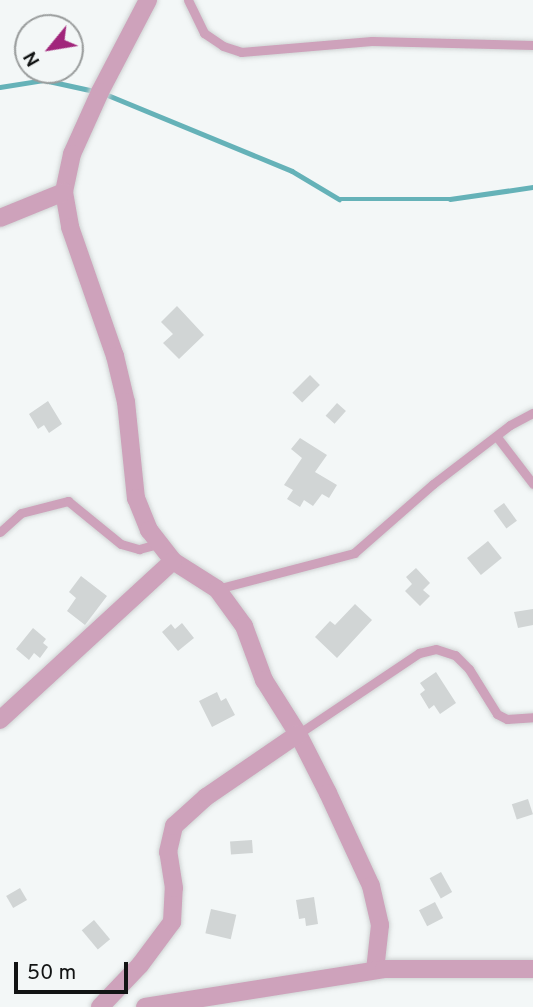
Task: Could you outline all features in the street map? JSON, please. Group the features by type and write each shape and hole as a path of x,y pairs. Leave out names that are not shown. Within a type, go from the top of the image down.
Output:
{"street":[{"path":"148,0 72,154 64,192 77,251 99,303 115,356 125,402 136,498 158,544 173,561 217,589 244,626 264,680 298,734 371,886 380,925 374,970"},
{"path":"0,218 64,192"},
{"path":"0,720 173,561"},
{"path":"100,1007 140,965 172,922 174,888 168,852 174,826 206,797 298,734"},
{"path":"145,1007 374,970 419,967 533,969"}],"lane":[{"path":"188,0 204,33 223,46 241,52 372,41 533,45"},
{"path":"217,589 355,553 433,484 533,413"},
{"path":"497,437 533,484"},
{"path":"0,533 21,513 68,500 121,544 139,549 158,544"},
{"path":"298,734 419,653 436,649 455,655 469,669 497,715 507,719 533,717"}],"building":[{"path":"177,306 204,335 179,359 163,343 173,334 161,322"},
{"path":"310,375 320,385 302,403 292,393"},
{"path":"48,401 62,424 49,433 44,425 38,429 29,414"},
{"path":"337,403 346,411 335,424 326,416"},
{"path":"300,438 327,455 315,472 337,485 329,498 322,494 313,506 304,500 300,507 287,499 293,490 284,485 302,458 291,449"},
{"path":"504,503 517,521 506,528 493,511"},
{"path":"488,541 502,558 481,575 467,558"},
{"path":"416,568 430,583 423,590 430,596 420,606 405,591 412,584 406,577"},
{"path":"81,576 107,596 85,625 67,611 76,598 69,592"},
{"path":"355,604 372,620 337,658 315,637 330,621 335,625"},
{"path":"533,609 533,625 518,628 514,612"},
{"path":"182,623 194,638 178,651 162,632 171,624 175,629"},
{"path":"33,628 46,639 43,643 48,647 40,658 34,653 29,660 16,649"},
{"path":"436,672 456,703 440,714 434,705 429,709 420,694 425,690 420,683"},
{"path":"217,692 221,701 226,698 235,715 212,727 199,701"},
{"path":"528,799 533,814 517,819 512,804"},
{"path":"252,840 253,853 231,855 230,842"},
{"path":"441,872 452,892 441,898 430,878"},
{"path":"20,888 27,900 13,908 6,896"},
{"path":"314,897 318,924 306,926 305,918 299,919 296,900"},
{"path":"435,902 443,918 427,926 419,910"},
{"path":"211,909 236,915 231,939 205,933"},
{"path":"94,920 110,939 98,949 82,930"}],"waterway":[{"path":"0,87 44,80 94,91"},
{"path":"103,93 292,171 339,199 450,199 533,187"}]}
